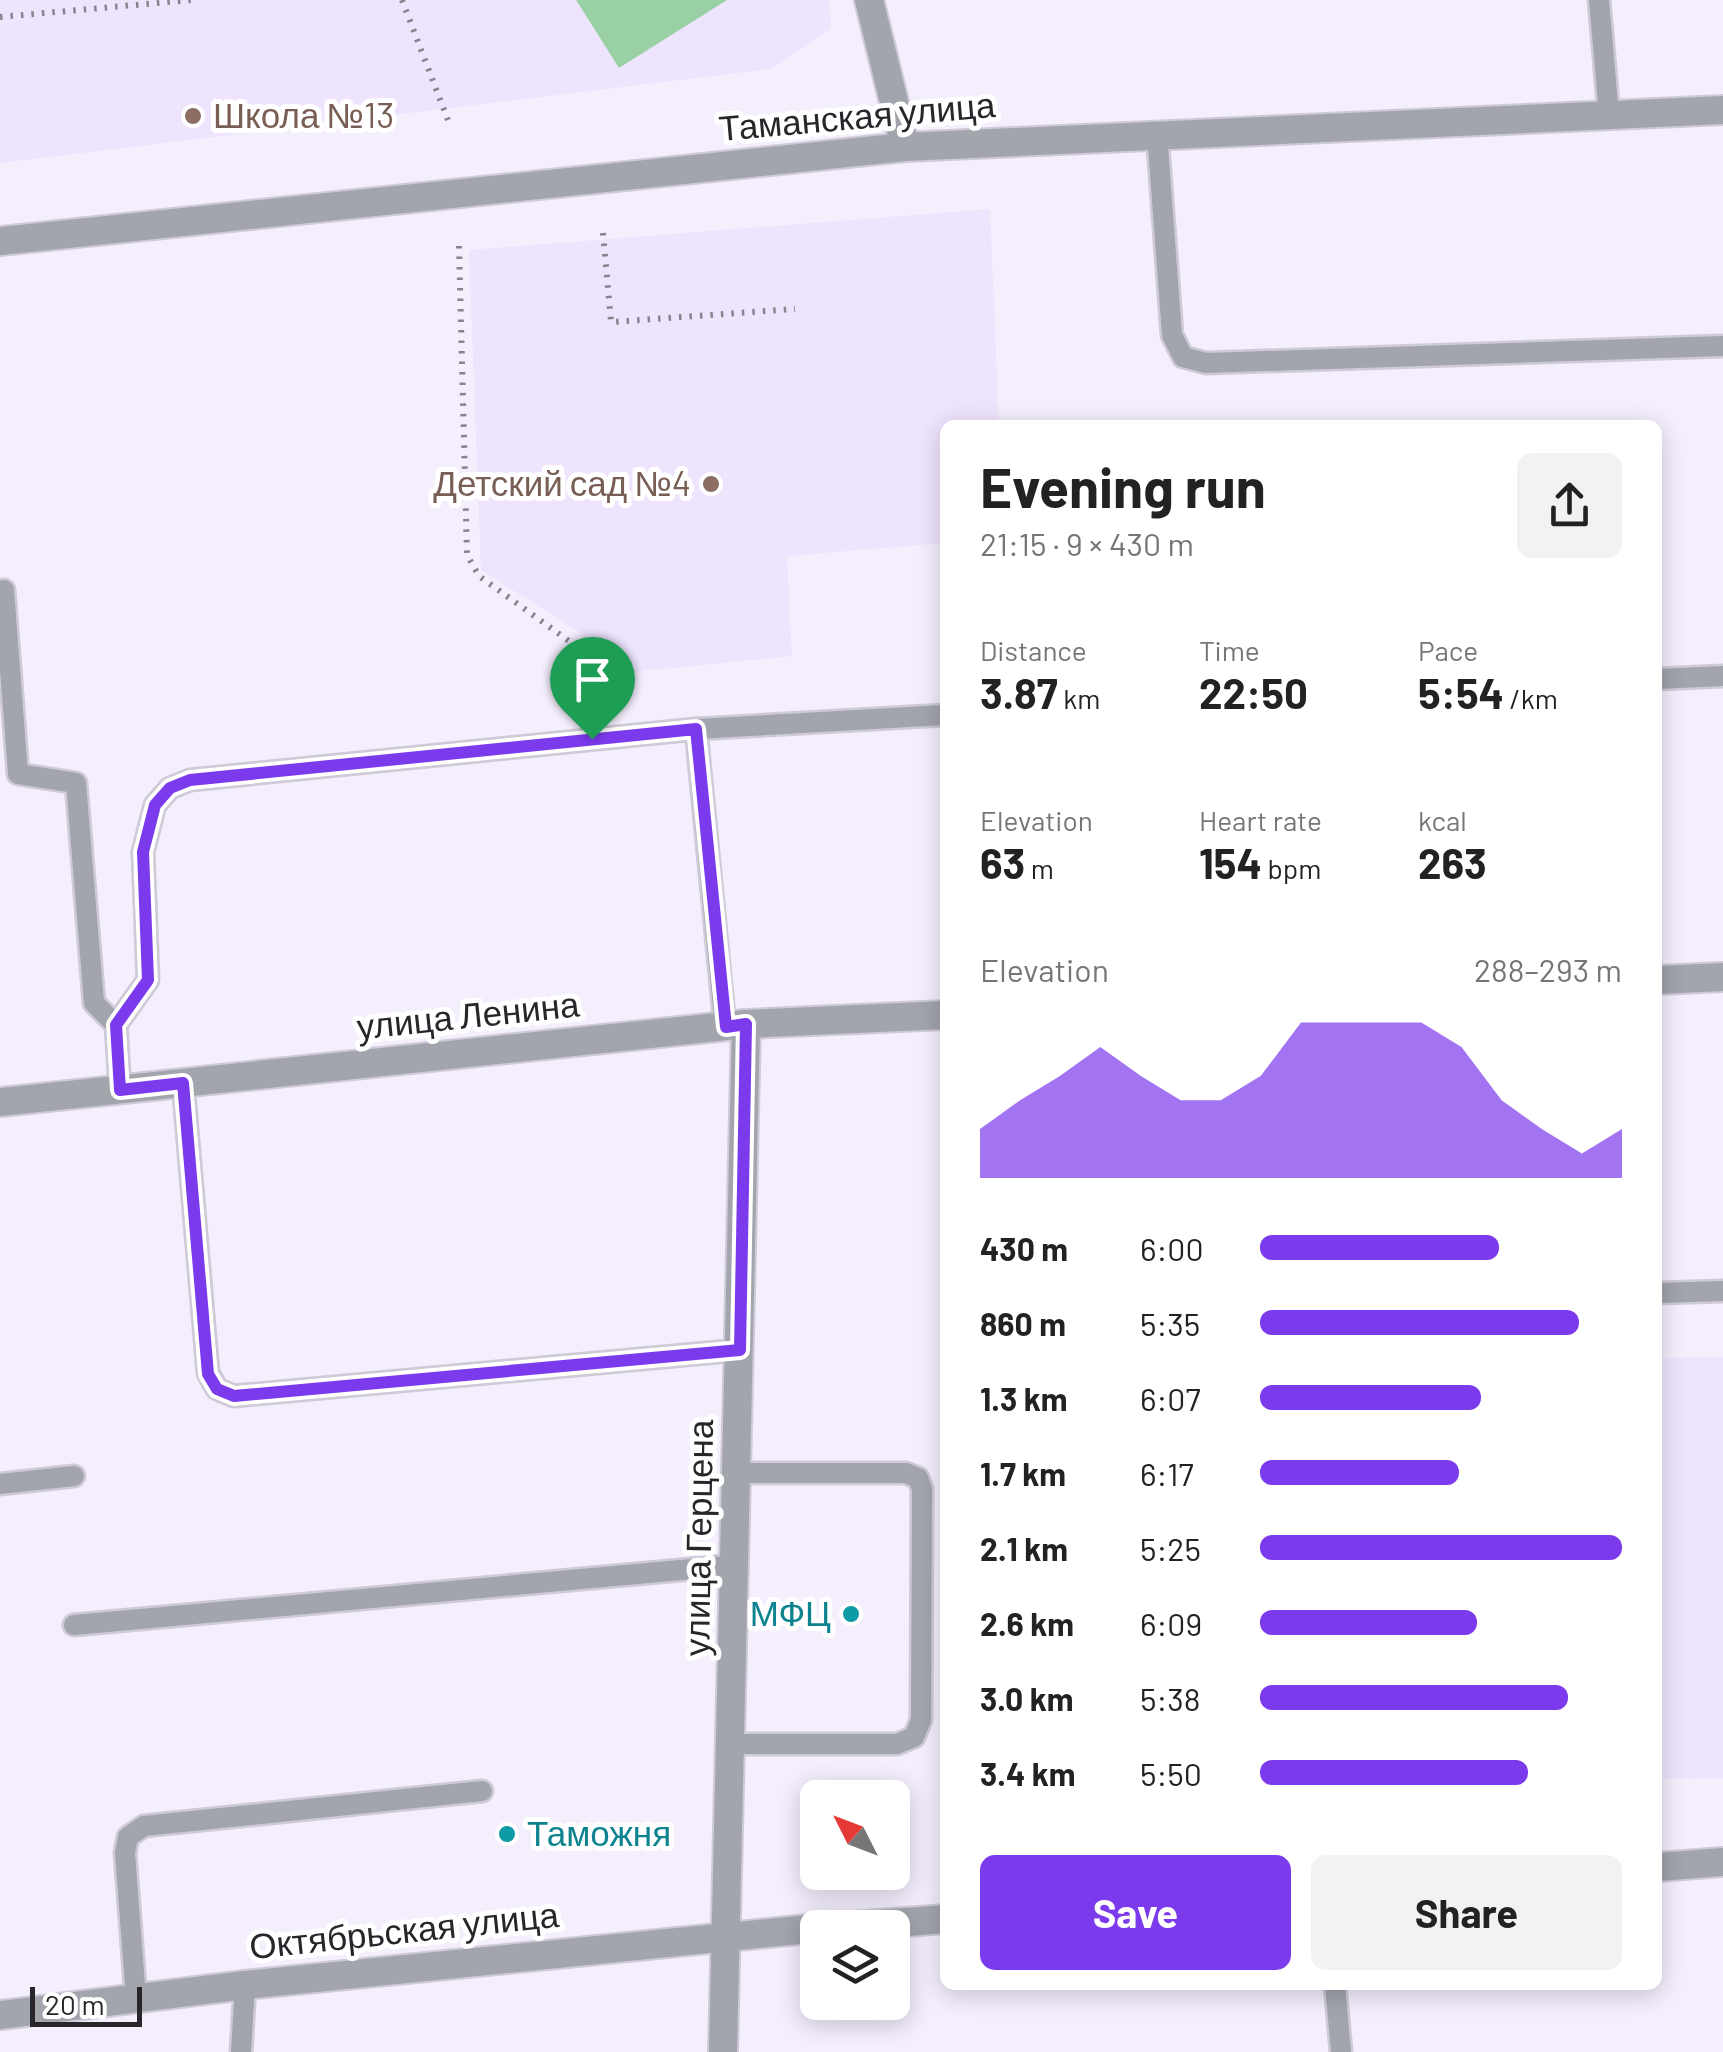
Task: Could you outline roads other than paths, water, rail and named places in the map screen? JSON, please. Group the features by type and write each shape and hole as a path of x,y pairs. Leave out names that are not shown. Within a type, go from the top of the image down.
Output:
{"street":[{"path":"869,0 905,147"},
{"name":"Таманская улица","path":"0,241 905,147 1723,110"},
{"path":"1662,980 1723,977"},
{"name":"улица Ленина","path":"0,1102 736,1026 940,1014"},
{"name":"улица Герцена","path":"723,2052 740,1350 736,1026"},
{"path":"1662,1867 1723,1862"},
{"path":"910,1922 940,1919"},
{"name":"Октябрьская улица","path":"0,2016 245,1985 800,1929"}],"lane":[{"path":"1599,0 1608,115"},
{"path":"1157,133 1172,336 1183,358 1206,363 1723,346"},
{"path":"4,590 18,774 76,783 94,1003 116,1025"},
{"path":"1662,679 1723,676"},
{"path":"120,1090 116,1025 148,980 143,852 155,805 170,788 190,780 696,729 940,715"},
{"path":"696,729 736,1026"},
{"path":"183,1083 208,1374 217,1389 234,1396 740,1350"},
{"path":"1662,1293 1723,1292"},
{"path":"732,1744 897,1744 914,1737 922,1720 922,1490 918,1478 906,1473 737,1473"},
{"path":"0,1484 74,1476"},
{"path":"74,1625 736,1565"},
{"path":"136,1999 125,1853 128,1837 144,1826 482,1791"},
{"path":"241,2052 245,1985"},
{"path":"1335,1990 1341,2052"}],"place":[{"name":"Школа №13","path":"193,116"},
{"name":"Детский сад №4","path":"711,484"},
{"name":"МФЦ","path":"851,1614"},
{"name":"Таможня","path":"507,1834"}]}
